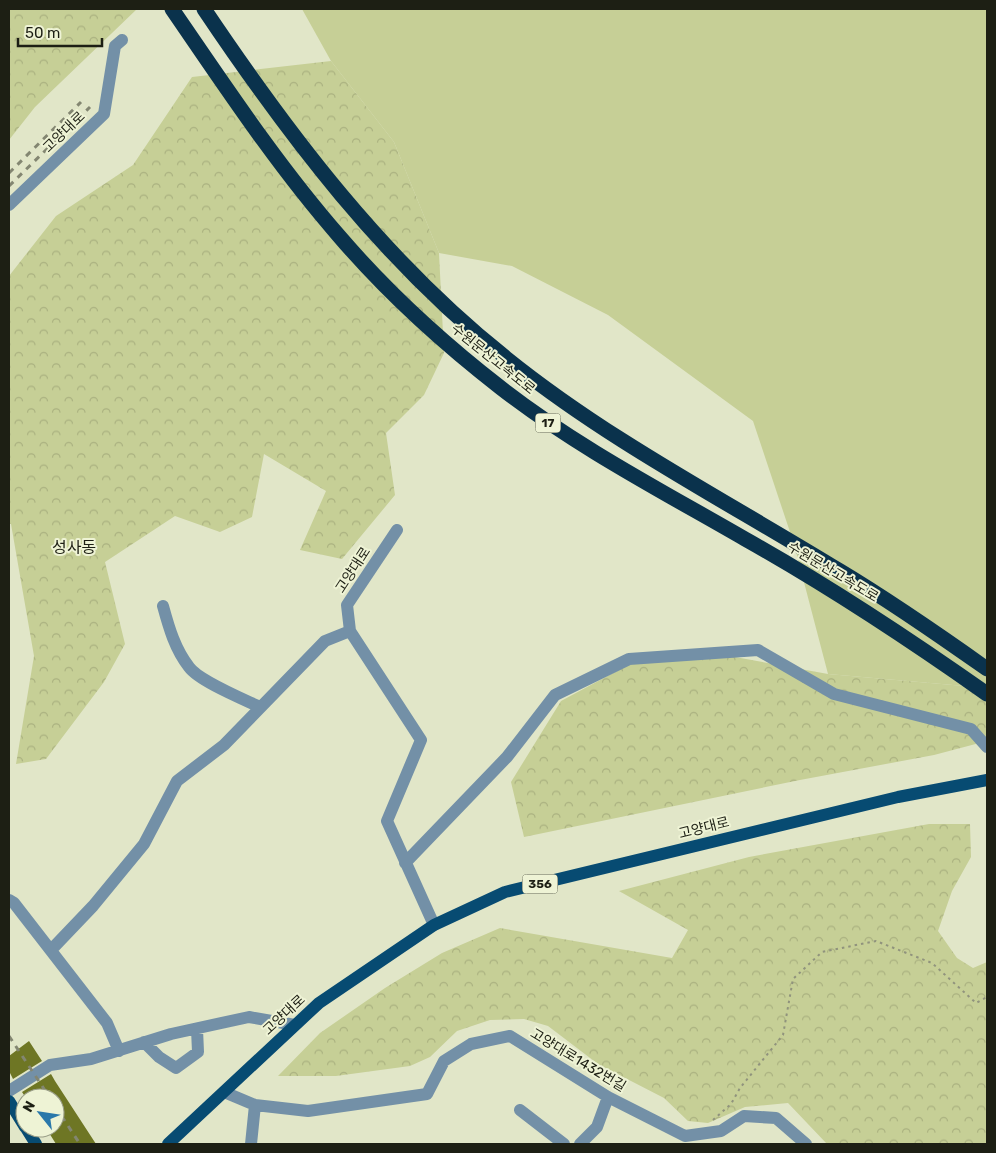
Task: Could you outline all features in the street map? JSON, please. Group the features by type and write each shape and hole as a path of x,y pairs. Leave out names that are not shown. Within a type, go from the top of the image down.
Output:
{"highway":[{"name":"수원문산고속도로","path":"172,9 277,159 340,237 374,275 499,386 568,436 609,462 865,610 987,694"},
{"name":"수원문산고속도로","path":"204,9 276,111 356,214 399,262 452,313 505,358 614,435 841,571 987,669"}],"main road":[{"name":"고양대로","path":"168,1144 319,1003 434,925 505,892 870,803 987,780"}],"street":[{"name":"고양대로","path":"9,206 104,114 115,46 122,40"},
{"name":"고양대로","path":"397,530 347,605 350,631 421,740 387,821 434,925"},
{"path":"163,606 172,640 190,669 217,686 260,707"},
{"path":"51,950 93,906 144,844 178,780 224,745 325,641 350,631"},
{"path":"405,863 507,758 555,695 629,658 758,650 834,694 971,730 987,747"},
{"path":"9,900 51,950 107,1023 119,1051"},
{"path":"9,1091 50,1065 91,1060 144,1042 248,1017 295,1025"},
{"path":"144,1042 159,1057 176,1068 198,1052 197,1029"},
{"name":"고양대로1432번길","path":"224,1092 256,1105 308,1111 427,1094 444,1061 471,1044 510,1036 608,1097 685,1136 722,1131 744,1116 776,1118 806,1144"},
{"path":"580,1144 597,1128 608,1097"},
{"path":"251,1144 256,1105"},
{"path":"520,1110 564,1144"}],"path":[{"path":"696,1135 731,1104 740,1088 783,1034 793,979 822,952 876,941 932,963 976,1003 987,997"}],"green space":[{"path":"9,9 137,9 35,107 9,140"},
{"path":"302,9 987,9 987,688 828,674 794,544 753,421 608,315 512,266 439,253 394,142 331,61"},
{"path":"331,61 394,142 439,253 444,353 424,395 386,433 395,495 342,559 300,550 326,491 264,454 252,517 220,532 175,516 105,562 125,644 104,682 46,759 16,764 34,656 11,524 9,524 9,276 56,216 133,165 192,77"},
{"path":"713,653 828,674 987,688 987,741 934,755 800,780 524,837 511,782 561,701 630,664"},
{"path":"929,824 970,824 971,857 952,891 938,931 957,958 973,968 987,962 987,1144 827,1144 788,1103 745,1107 708,1123 688,1121 664,1098 598,1064 548,1026 524,1019 490,1020 457,1031 430,1057 410,1066 336,1076 278,1076 320,1033 385,988 442,953 500,928 672,958 688,930 619,891 749,857"}],"building":[{"path":"29,1041 42,1061 13,1079 9,1071 9,1056"},
{"path":"51,1074 60,1088 28,1088"},
{"path":"65,1096 96,1144 56,1144 52,1138 65,1138"}],"railway":[{"path":"9,173 81,102"},
{"path":"9,186 90,107"},
{"path":"9,1036 43,1088"},
{"path":"65,1121 80,1144"}],"district":[{"name":"성사동","path":"74,547"}]}
